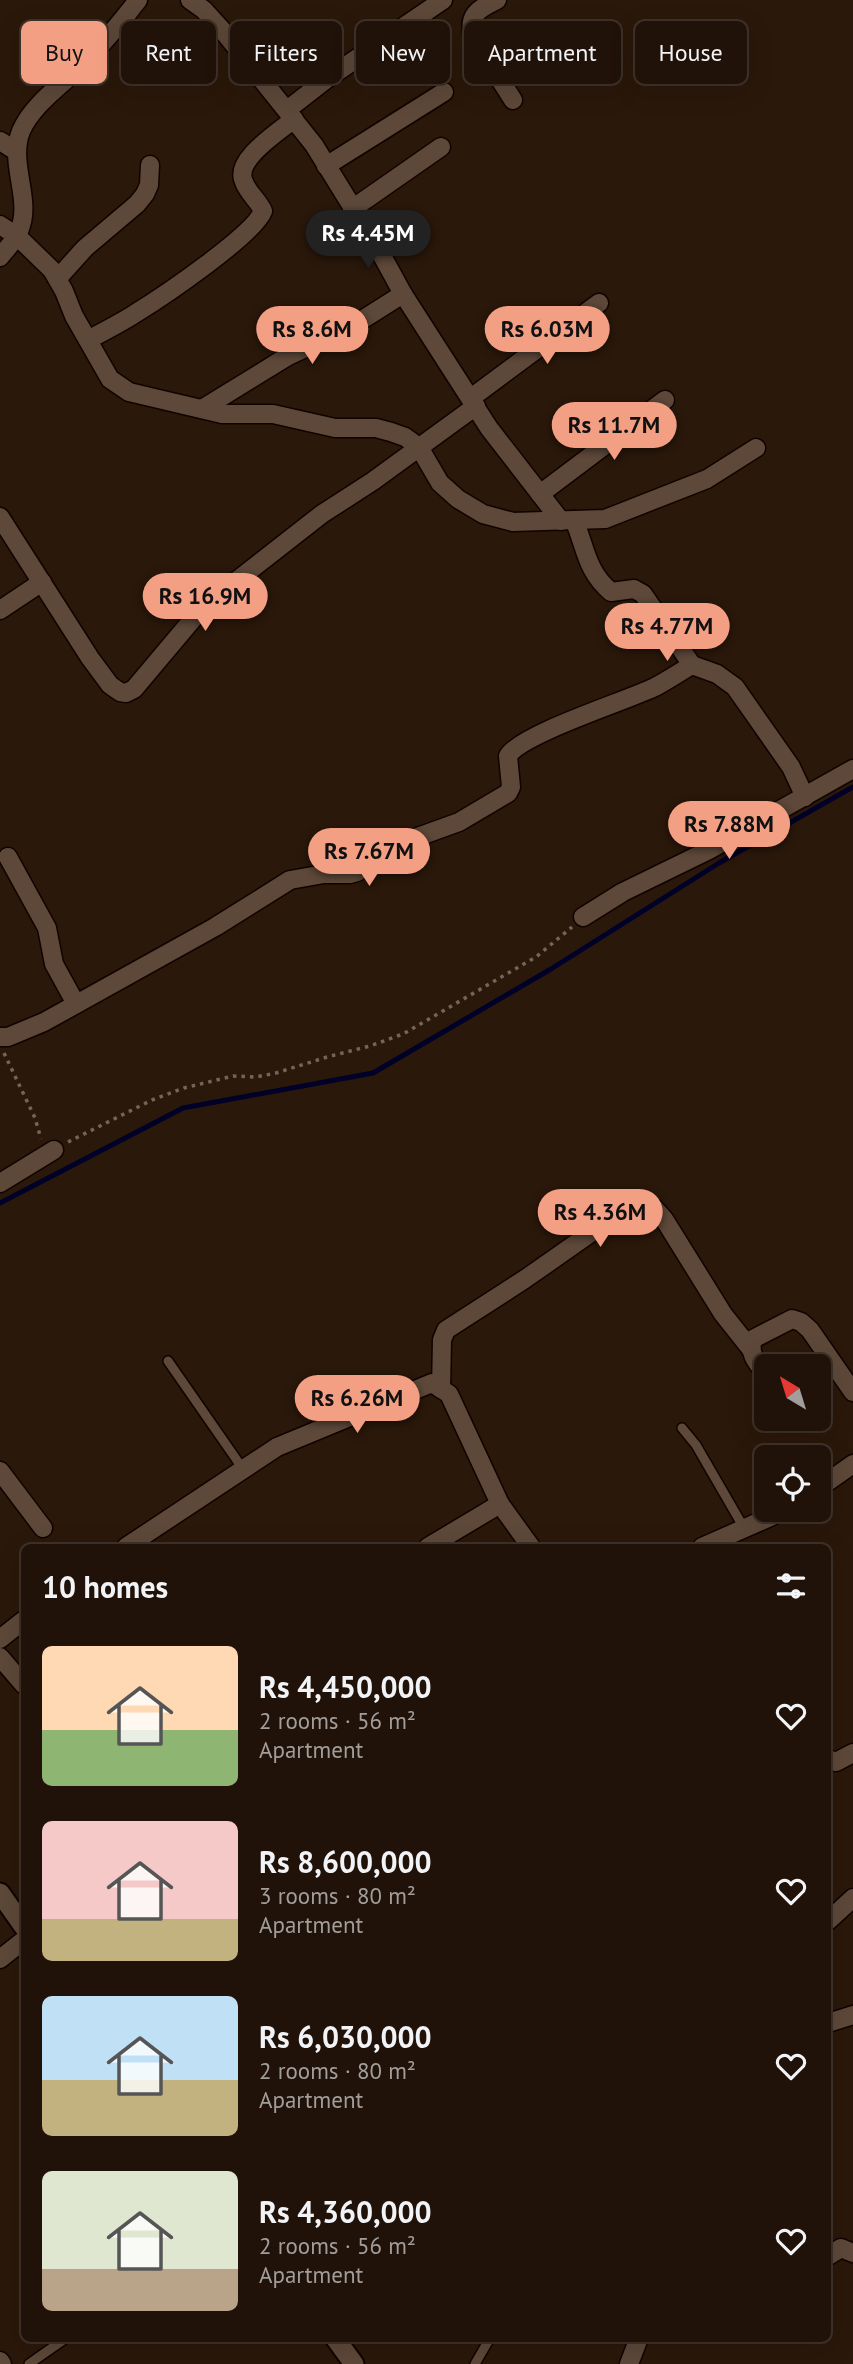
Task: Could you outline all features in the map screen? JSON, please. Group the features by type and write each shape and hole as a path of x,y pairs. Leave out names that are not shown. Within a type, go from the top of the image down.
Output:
{"street":[{"path":"0,257 17,236 22,222 16,151 21,131 33,112 86,61 138,0"},
{"path":"190,0 204,10 223,31 314,145 403,294 489,428 540,494 567,521 590,567 603,585 611,592 634,589 643,594 692,664 717,674 735,687 791,767 805,797"},
{"path":"88,340 135,314 242,237 263,211 243,181 243,165 249,157 328,78 443,0"},
{"path":"497,0 473,15 470,26 473,37 513,100"},
{"path":"327,166 444,92"},
{"path":"0,141 16,151"},
{"path":"352,209 441,148"},
{"path":"58,278 85,248 137,204 149,185 150,165"},
{"path":"0,225 17,236 52,270 110,379 129,392 222,414 273,414 335,428 376,428 405,437 419,446 440,483 458,499 483,514 513,522 605,519 708,479 756,448"},
{"path":"202,409 288,356 354,325 403,294"},
{"path":"0,517 90,658 110,685 126,693 134,689 203,607 322,514 419,446 599,303"},
{"path":"540,494 665,400"},
{"path":"0,610 42,582"},
{"path":"0,1037 20,1032 76,1004 215,927 290,880 357,872 401,843 459,822 489,806 508,793 511,787 508,756 516,746 655,687 692,664"},
{"path":"583,917 623,892 709,850 853,769"},
{"path":"8,856 47,928 54,964 76,1004"},
{"path":"0,1183 54,1150"},
{"path":"441,1389 441,1348 446,1330 525,1279 622,1210 646,1206 654,1208 664,1219 723,1314 754,1357"},
{"path":"750,1348 754,1339 780,1324 792,1319 801,1322 810,1330 853,1392"},
{"path":"130,1544 277,1447 432,1383 449,1394 500,1504 529,1544"},
{"path":"831,1480 853,1464"},
{"path":"0,1471 43,1528"},
{"path":"433,1544 500,1504"},
{"path":"709,1544 758,1522"},
{"path":"0,1639 21,1622"},
{"path":"0,1657 21,1682"},
{"path":"831,1760 836,1762 853,1753"},
{"path":"0,1893 21,1923"},
{"path":"831,1918 853,1898"},
{"path":"0,1959 21,1942"},
{"path":"831,2022 853,2015"},
{"path":"831,2254 841,2248 853,2253"},
{"path":"338,2342 354,2364"},
{"path":"629,2364 637,2342"}],"lane":[{"path":"168,1361 243,1469"},
{"path":"682,1428 744,1528"},
{"path":"29,2364 60,2342"},
{"path":"475,2364 488,2342"}],"path":[{"path":"0,1045 18,1078 44,1146 48,1150 54,1150 152,1100 184,1088 233,1076 256,1077 276,1073 402,1034 536,957 583,917"}],"waterway":[{"path":"0,1203 183,1108 373,1073 551,969 719,863 853,787"}]}
